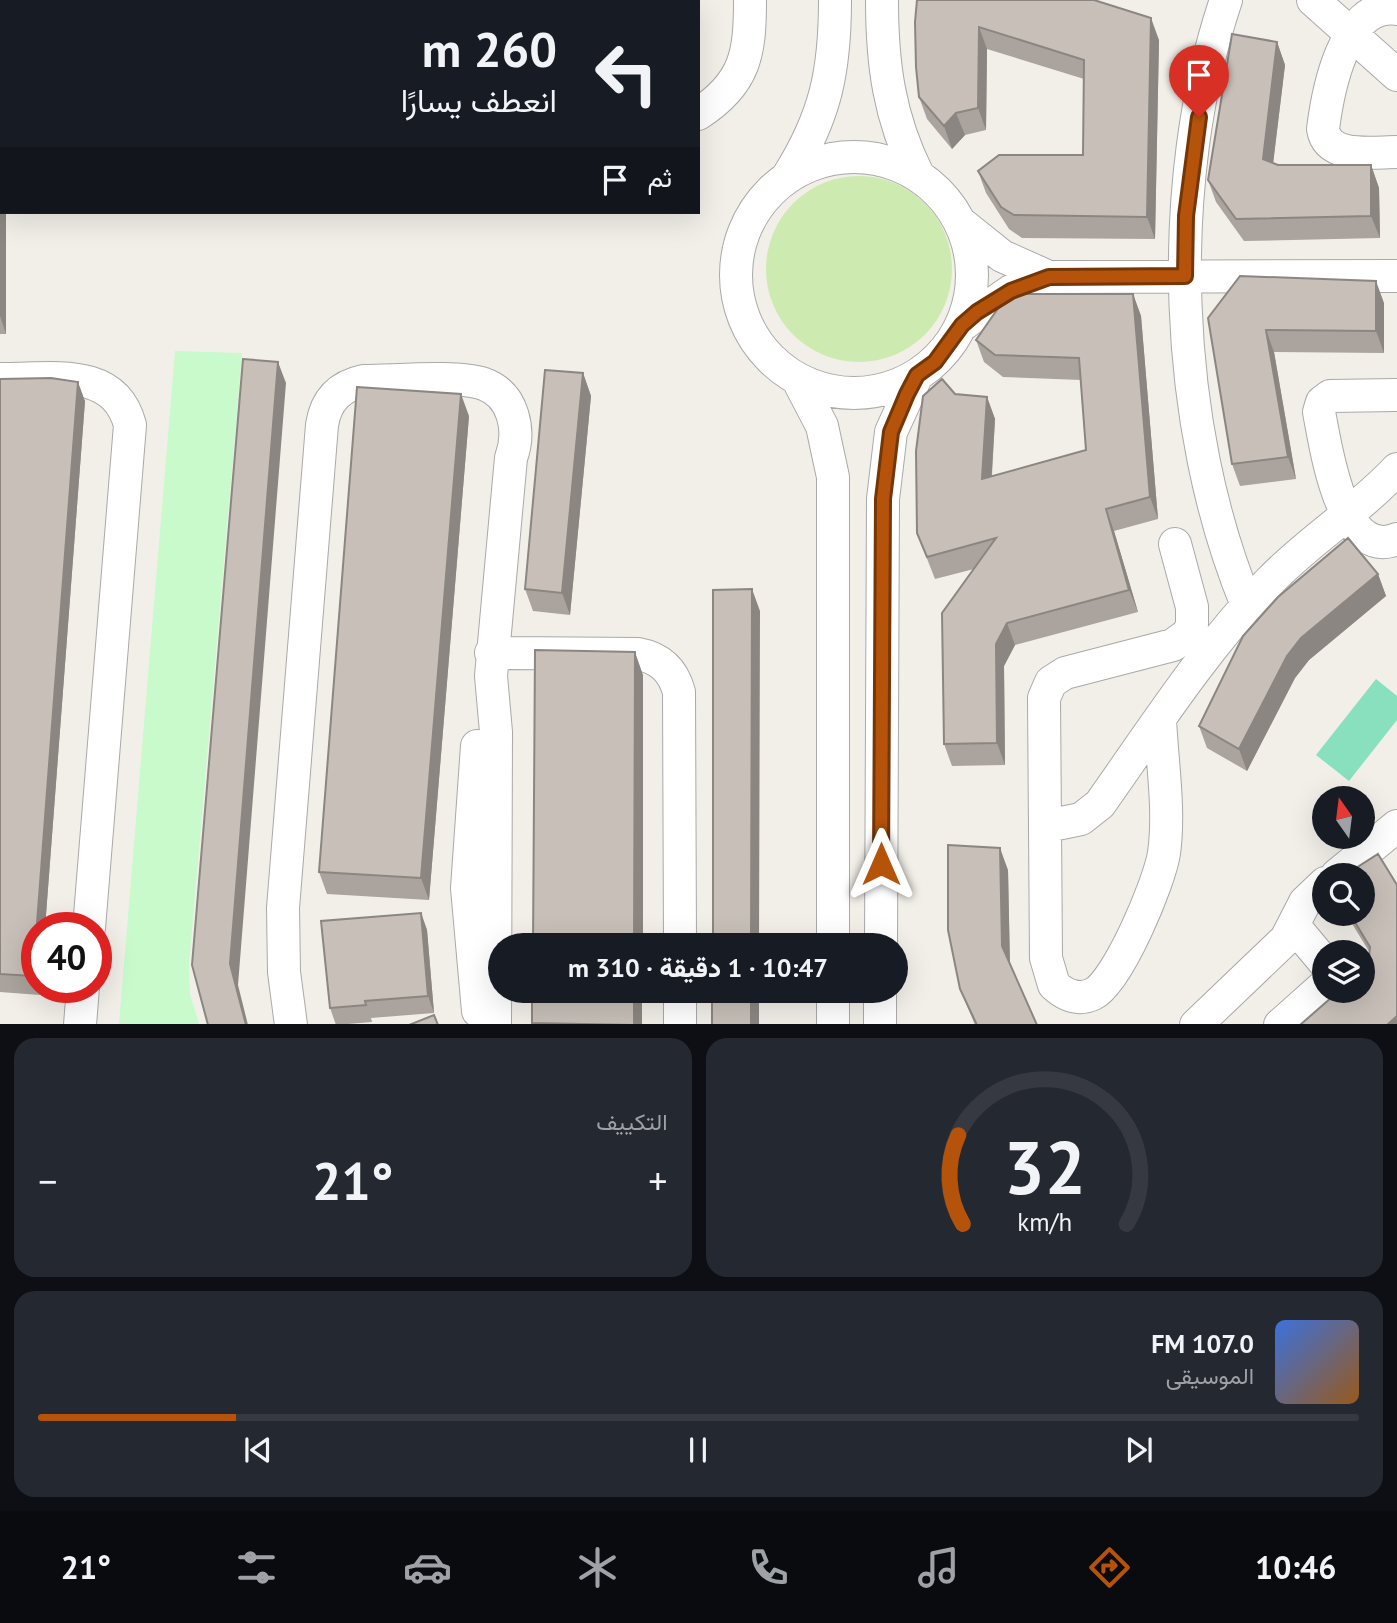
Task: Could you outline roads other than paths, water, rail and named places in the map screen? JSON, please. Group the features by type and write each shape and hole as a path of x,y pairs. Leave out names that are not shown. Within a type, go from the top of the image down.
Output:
{"street":[{"path":"700,113 709,107 743,67 750,42 750,0"},
{"path":"788,176 812,164 839,157 867,157 894,163 918,175 950,205 962,224 970,248 973,274 970,300 962,325 935,362 917,375 889,388 858,393 827,391 798,380 772,361 751,335 739,305 735,272 740,240 754,210 788,176 815,128 824,103 835,49 835,0"},
{"path":"882,0 885,81 903,145 918,175"},
{"path":"1226,0 1203,92 1186,216 1185,276 1192,372 1205,467 1223,538 1247,605"},
{"path":"1313,0 1397,75"},
{"path":"1397,9 1382,4 1368,8 1347,32 1338,54 1324,135 1330,145 1342,150 1397,152"},
{"path":"962,224 1002,256 1049,277"},
{"path":"962,325 1011,291 1049,277 1397,276"},
{"path":"881,933 883,499 891,432 917,375"},
{"path":"0,379 90,381 118,396 130,425 90,912"},
{"path":"798,380 822,426 833,477 833,933"},
{"path":"291,1024 284,972 283,908 323,436 340,406 358,395 419,387 471,393 482,397 499,418 511,458 491,664 479,731 467,888 471,956 481,1024"},
{"path":"1396,394 1335,396 1325,398 1320,407 1331,472 1347,514 1367,539 1382,543 1397,539"},
{"path":"1047,826 1069,824 1091,813 1247,605 1297,555 1397,469"},
{"path":"1160,719 1165,835 1161,870 1150,902 1103,986 1084,997 1063,992 1054,985 1047,967 1047,690 1065,673 1173,645 1188,634 1192,625 1192,607 1175,544"},
{"path":"491,664 638,654 657,660 671,673 679,692 680,933"},
{"path":"491,664 496,732 495,1024"},
{"path":"1354,863 1395,835"},
{"path":"1196,1024 1275,949 1294,926 1305,902 1312,895"},
{"path":"1294,926 1312,947"},
{"path":"1280,1024 1312,996"},
{"path":"80,1024 82,1003"},
{"path":"680,1003 680,1024"},
{"path":"833,1003 833,1024"},
{"path":"880,1003 880,1024"}]}
